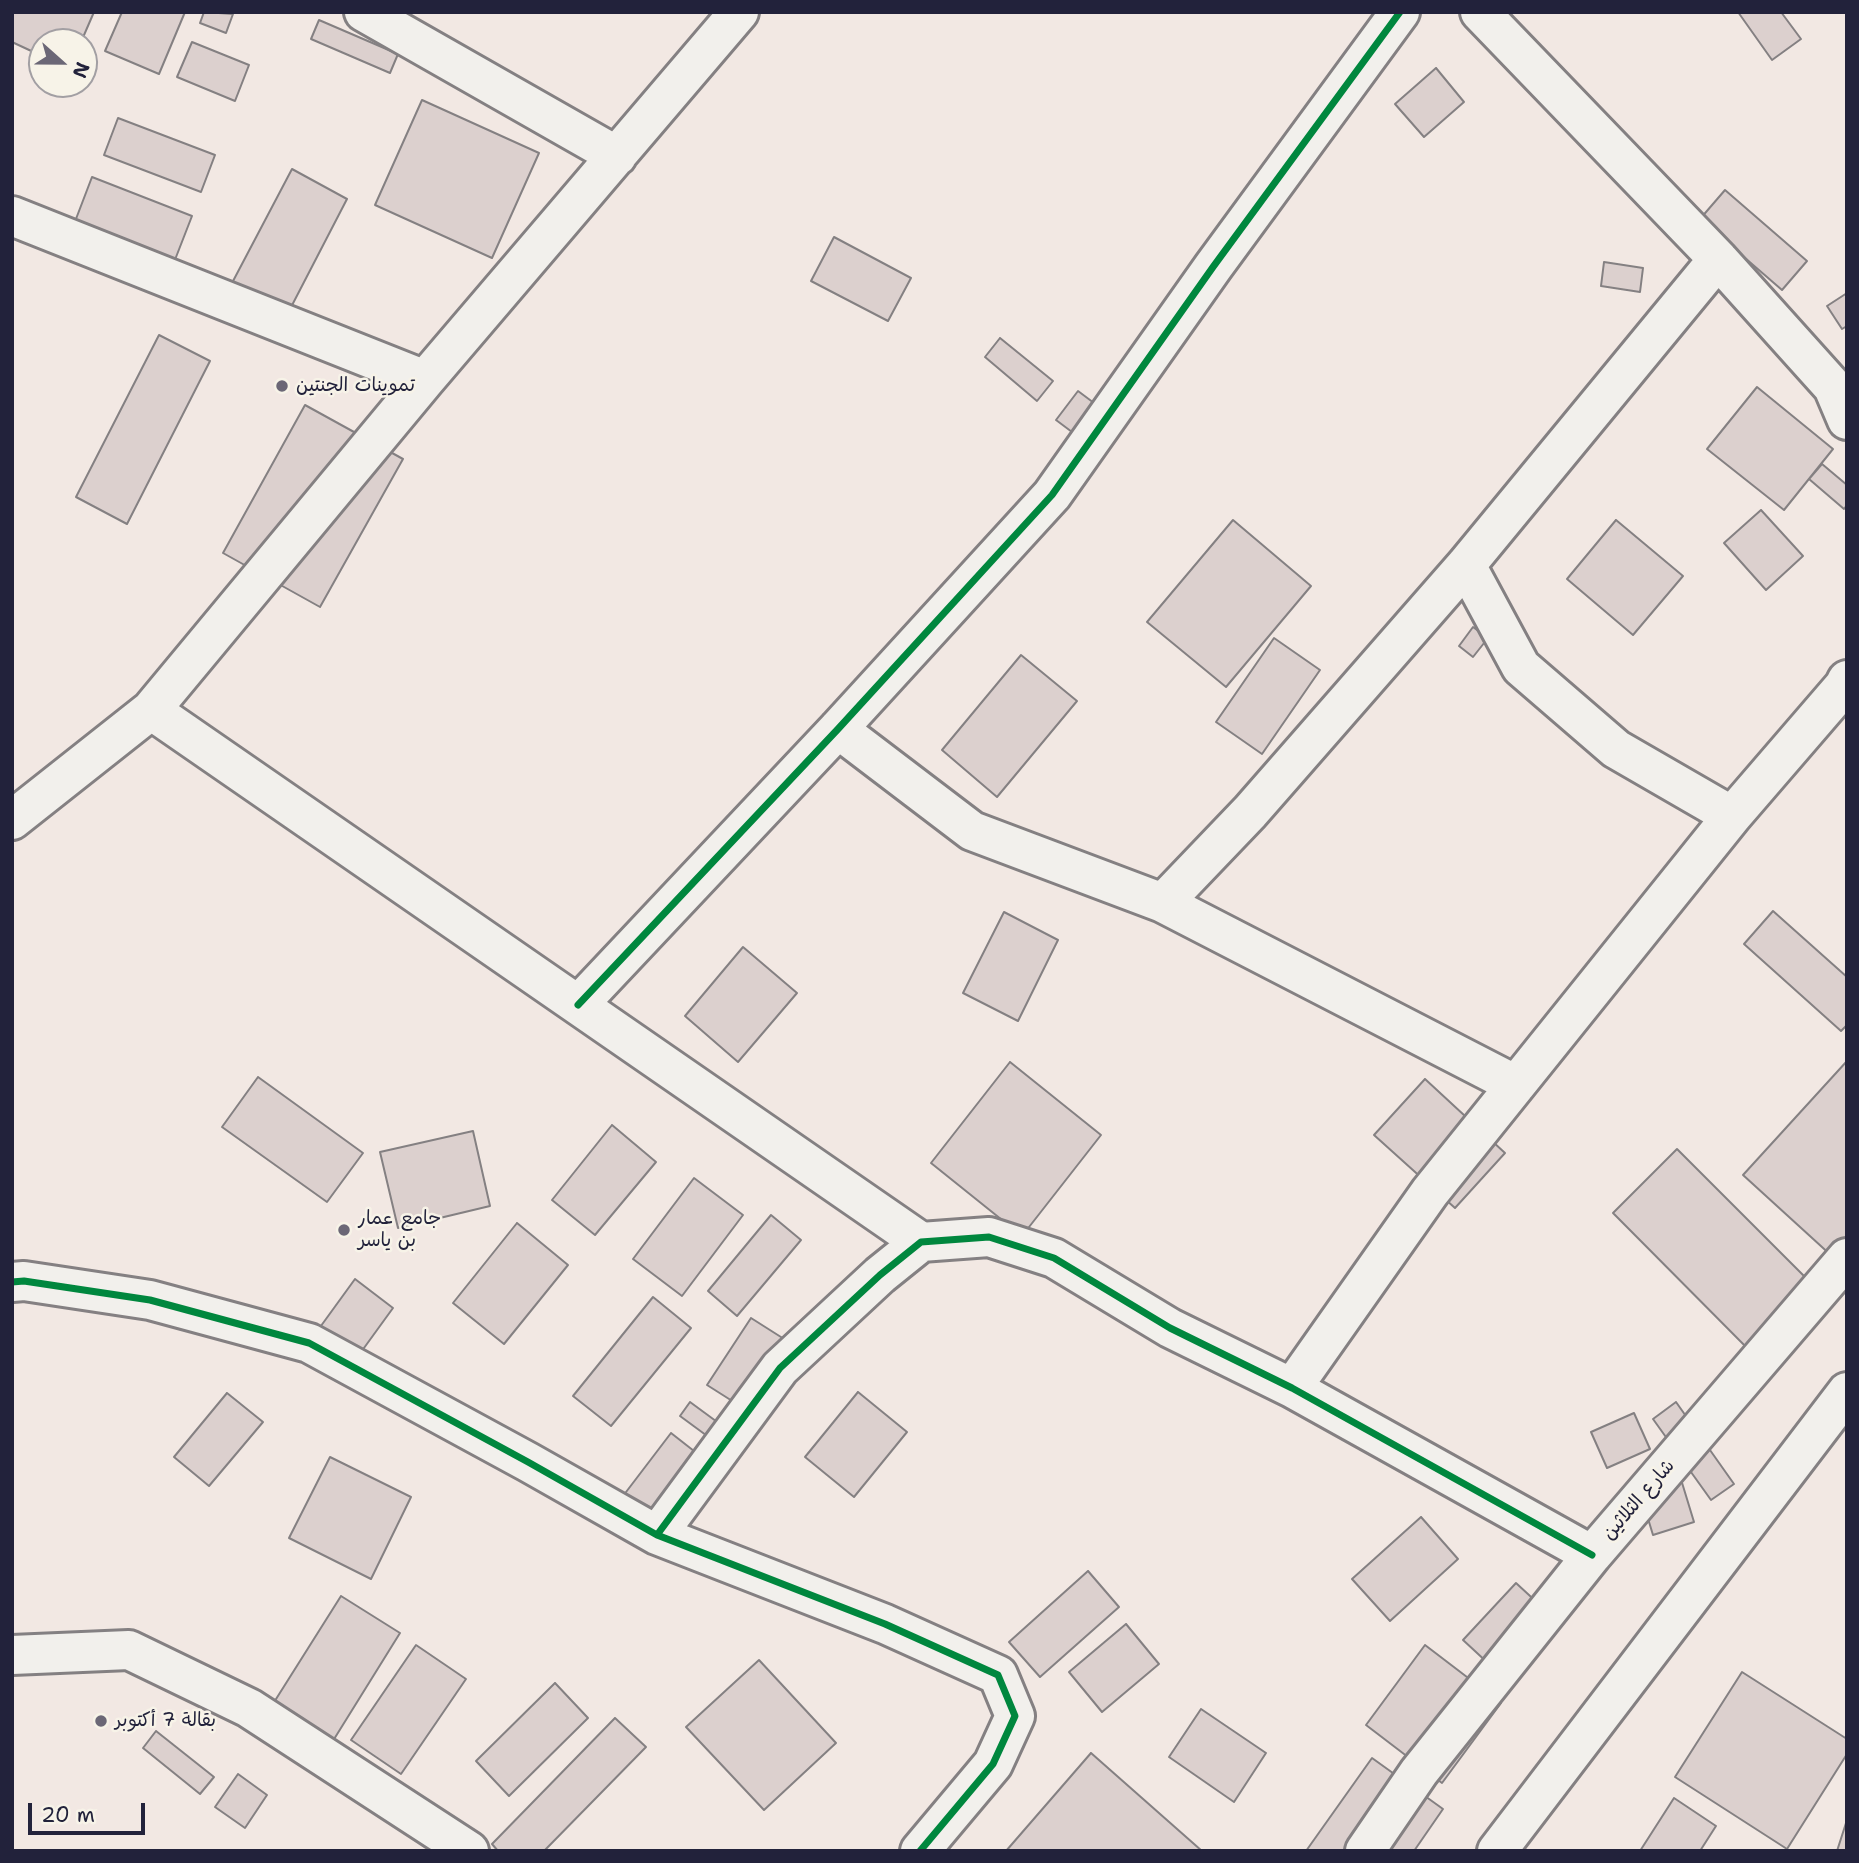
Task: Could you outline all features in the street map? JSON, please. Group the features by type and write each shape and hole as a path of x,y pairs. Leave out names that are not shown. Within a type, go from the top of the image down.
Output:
{"street":[{"path":"364,12 617,156"},
{"path":"12,820 150,710 425,380 739,12"},
{"path":"578,1005 838,729 1052,495 1213,267 1400,12"},
{"path":"1480,12 1718,260 1833,387 1847,420"},
{"path":"12,216 425,380"},
{"path":"1163,903 1250,812 1466,565 1718,260"},
{"path":"1466,565 1521,667 1616,749 1732,816"},
{"path":"1292,1388 1430,1192 1732,816 1847,680"},
{"path":"150,710 921,1242"},
{"path":"1807,730 1847,718"},
{"path":"838,729 972,831 1163,903 1516,1085"},
{"path":"657,1535 780,1368 880,1275 921,1242 989,1237 1054,1258 1170,1328 1292,1388 1592,1555"},
{"name":"شارع الثلاثين","path":"1365,1851 1419,1772 1592,1555 1847,1258"},
{"path":"12,1282 24,1281 150,1300 309,1343 657,1535 885,1624 998,1675 1015,1716 993,1764 920,1851"},
{"path":"1497,1851 1847,1392"},
{"path":"12,1655 129,1650 249,1709 457,1848"}],"building":[{"path":"12,12 94,12 87,28 28,28 28,49 12,42"},
{"path":"122,12 185,12 159,74 105,51"},
{"path":"204,12 233,14 226,33 200,23"},
{"path":"1738,12 1781,12 1801,39 1772,60"},
{"path":"319,20 398,54 390,73 311,39"},
{"path":"192,42 249,65 235,101 177,77"},
{"path":"1436,68 1464,102 1424,137 1395,104"},
{"path":"422,100 539,153 492,258 375,205"},
{"path":"118,118 215,155 201,192 104,155"},
{"path":"292,169 347,199 288,313 232,283"},
{"path":"92,177 192,216 171,270 71,232"},
{"path":"1725,190 1807,261 1782,290 1700,219"},
{"path":"834,237 911,278 888,321 811,281"},
{"path":"1604,262 1643,268 1640,292 1601,286"},
{"path":"1847,293 1847,326 1842,329 1827,306"},
{"path":"159,335 210,361 127,524 76,497"},
{"path":"1000,338 1053,381 1037,401 985,357"},
{"path":"1757,387 1833,449 1784,510 1707,449"},
{"path":"1078,391 1110,415 1088,444 1056,420"},
{"path":"305,405 403,459 320,607 223,553"},
{"path":"1822,464 1847,485 1847,505 1844,509 1809,479"},
{"path":"1761,510 1803,556 1766,590 1724,543"},
{"path":"1233,520 1311,586 1226,687 1147,622"},
{"path":"1616,520 1683,576 1633,635 1567,579"},
{"path":"1473,627 1488,638 1473,657 1459,646"},
{"path":"1274,638 1320,670 1262,754 1216,722"},
{"path":"1021,655 1077,701 997,797 942,750"},
{"path":"1773,911 1847,977 1847,1025 1841,1031 1744,944"},
{"path":"1004,912 1058,940 1018,1021 963,993"},
{"path":"743,947 797,993 738,1062 685,1016"},
{"path":"1847,1061 1847,1266 1845,1268 1743,1175"},
{"path":"1010,1062 1101,1135 1022,1236 931,1163"},
{"path":"258,1077 363,1153 327,1202 222,1127"},
{"path":"1425,1079 1505,1153 1455,1208 1374,1135"},
{"path":"612,1125 656,1162 595,1235 552,1200"},
{"path":"473,1131 490,1206 398,1228 380,1152"},
{"path":"1677,1149 1823,1295 1759,1360 1613,1213"},
{"path":"694,1178 743,1215 682,1296 633,1259"},
{"path":"771,1215 801,1240 737,1316 708,1291"},
{"path":"517,1223 568,1265 504,1344 453,1303"},
{"path":"355,1279 393,1308 356,1359 318,1330"},
{"path":"653,1297 691,1328 611,1426 573,1396"},
{"path":"751,1318 803,1351 759,1418 707,1385"},
{"path":"858,1392 907,1432 854,1497 805,1457"},
{"path":"227,1393 263,1422 209,1486 174,1457"},
{"path":"690,1402 743,1441 733,1455 680,1416"},
{"path":"1676,1402 1734,1484 1711,1500 1653,1419"},
{"path":"1634,1413 1650,1449 1607,1468 1591,1432"},
{"path":"671,1433 708,1462 661,1524 623,1496"},
{"path":"330,1457 411,1497 371,1579 289,1538"},
{"path":"1676,1463 1694,1522 1653,1535 1635,1476"},
{"path":"1421,1517 1458,1559 1390,1621 1352,1579"},
{"path":"1088,1571 1119,1607 1040,1677 1009,1642"},
{"path":"1516,1583 1556,1620 1503,1677 1463,1640"},
{"path":"341,1596 400,1633 331,1744 271,1707"},
{"path":"1126,1624 1159,1664 1102,1712 1069,1672"},
{"path":"416,1645 466,1679 401,1774 351,1740"},
{"path":"1425,1645 1501,1703 1442,1783 1366,1725"},
{"path":"759,1660 836,1743 764,1810 686,1727"},
{"path":"1742,1672 1847,1739 1847,1754 1787,1849 1675,1777"},
{"path":"555,1683 588,1718 509,1796 476,1761"},
{"path":"1201,1709 1266,1753 1234,1802 1169,1757"},
{"path":"615,1718 646,1747 544,1851 498,1851 492,1844"},
{"path":"156,1731 214,1777 200,1794 143,1748"},
{"path":"1091,1753 1202,1851 1006,1851"},
{"path":"1372,1758 1443,1809 1414,1851 1306,1851"},
{"path":"238,1774 267,1795 245,1828 215,1807"},
{"path":"1674,1798 1716,1826 1700,1851 1640,1851"},
{"path":"1846,1823 1847,1851 1837,1851"}],"cycle path":[{"path":"578,1005 838,729 1052,495 1213,267 1400,12"},
{"path":"657,1535 780,1368 880,1275 921,1242 989,1237 1054,1258 1170,1328 1292,1388 1592,1555"},
{"path":"12,1282 24,1281 150,1300 309,1343 657,1535 885,1624 998,1675 1015,1716 993,1764 920,1851"}],"place":[{"name":"تموينات الجنتين","path":"282,386"},
{"name":"جامع عمار بن ياسر","path":"344,1230"},
{"name":"بقالة 7 أكتوبر","path":"101,1721"}]}
